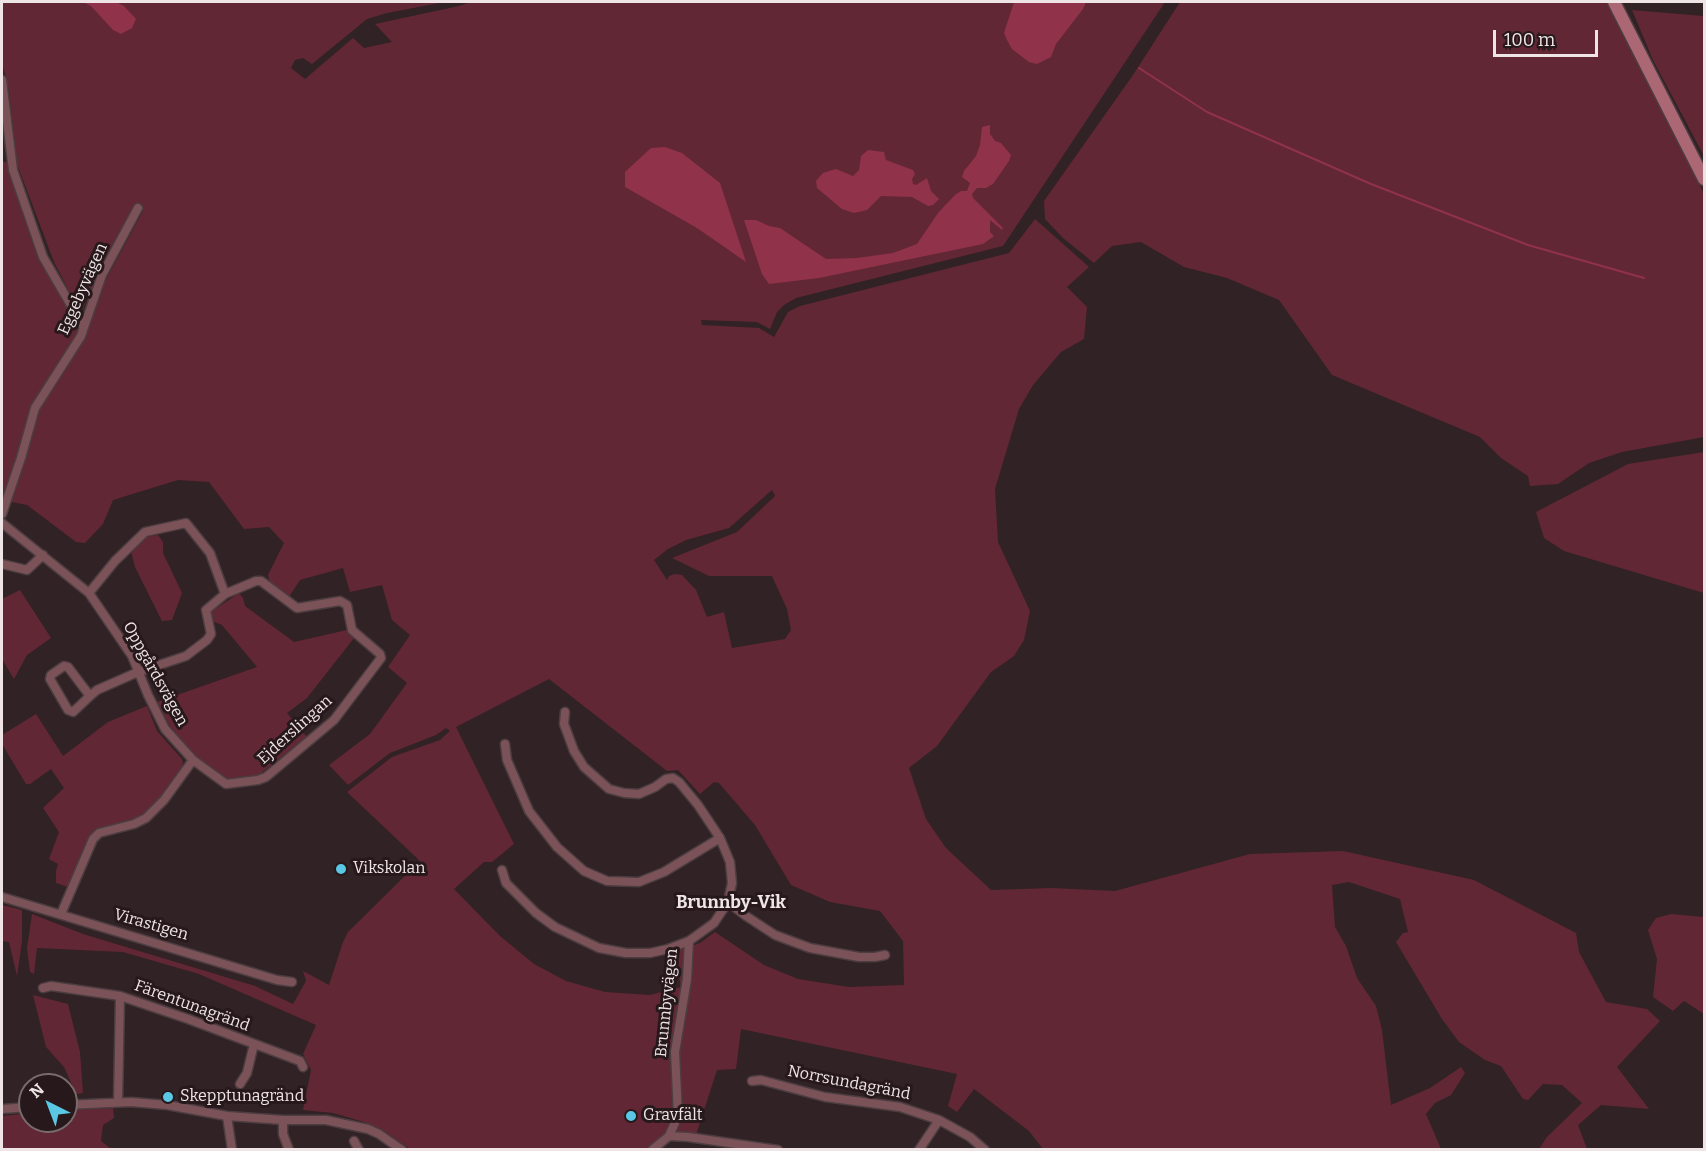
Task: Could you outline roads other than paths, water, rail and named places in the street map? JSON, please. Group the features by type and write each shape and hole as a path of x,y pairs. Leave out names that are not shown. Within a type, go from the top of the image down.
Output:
{"main road":[{"path":"1614,2 1704,179"}],"street":[{"path":"2,80 13,170 42,257 83,326"},
{"name":"Eggebyvägen","path":"2,514 35,408 81,336 102,275 138,208"},
{"name":"Oppgårdsvägen","path":"2,523 89,593 126,647 165,729 192,760"},
{"path":"89,593 114,561 145,532 186,523 210,552 225,594 206,610 212,634 207,640 186,656 138,672 97,690 73,712 68,710 50,679 51,675 64,666 68,667 90,696"},
{"path":"2,564 27,570 43,555"},
{"name":"Ejderslingan","path":"192,760 226,784 266,777 334,720 381,658 380,654 352,630 347,605 340,601 297,608 261,581 225,594"},
{"path":"565,712 564,724 574,751 584,767 609,789 639,794 666,779 673,778 698,805 720,838 730,862 732,883 728,902 775,935 810,948 859,957 885,955"},
{"path":"505,744 507,760 529,811 557,847 584,870 607,881 639,882 664,872 720,838"},
{"path":"62,914 93,839 99,833 134,825 146,818 164,800 192,760"},
{"path":"502,870 506,882 536,914 562,931 599,948 626,953 650,953 689,941"},
{"name":"Virastigen","path":"2,897 278,980 292,982"},
{"name":"Brunnbyvägen","path":"669,1136 678,1116 675,1052 687,979 689,941 714,923 728,902"},
{"name":"Färentunagränd","path":"43,988 51,986 120,996 300,1061 303,1067"},
{"name":"Färentunagränd","path":"118,1102 120,996"},
{"name":"Färentunagränd","path":"240,1084 247,1073 254,1044"},
{"name":"Norrsundagränd","path":"752,1081 761,1080 825,1097 900,1107 939,1120 970,1137 986,1149"},
{"path":"78,1104 118,1102 167,1106 226,1116 326,1120 379,1134 400,1149"},
{"path":"2,1109 18,1108"},
{"path":"226,1116 232,1149"},
{"path":"283,1120 283,1134 289,1149"},
{"path":"919,1149 939,1120"},
{"path":"652,1149 669,1136 778,1149"}],"waterway":[{"path":"1139,68 1207,112 1371,184 1528,245 1644,278"}],"place":[{"name":"Vikskolan","path":"341,869"},
{"name":"Skepptunagränd","path":"168,1097"},
{"name":"Gravfält","path":"631,1116"}],"district":[{"name":"Brunnby-Vik","path":"731,903"}]}
